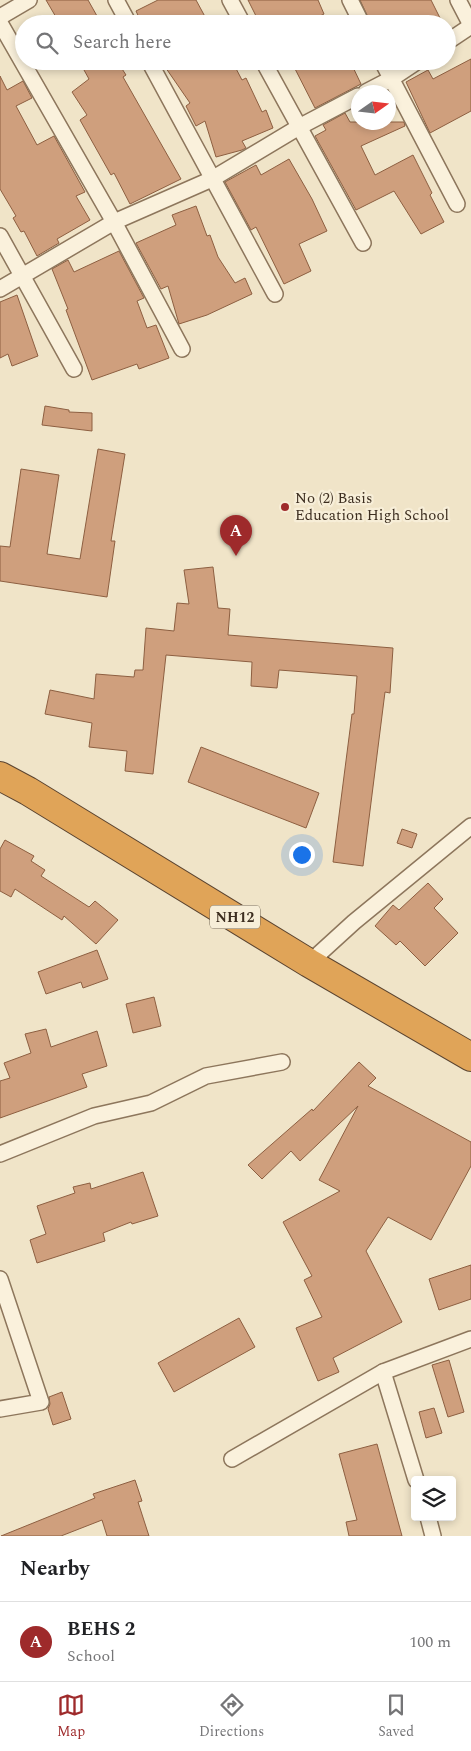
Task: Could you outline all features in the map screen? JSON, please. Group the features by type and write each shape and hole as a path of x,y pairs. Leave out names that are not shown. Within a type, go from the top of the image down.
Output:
{"highway":[{"name":"NH12","path":"0,776 28,791 309,963 471,1057"}],"street":[{"path":"0,17 29,0"},
{"path":"116,0 124,15"},
{"path":"230,0 238,15"},
{"path":"350,0 358,15"},
{"path":"456,36 471,26 458,0"},
{"path":"0,23 15,49"},
{"path":"27,70 114,222 182,349"},
{"path":"154,70 275,294"},
{"path":"268,70 363,243"},
{"path":"386,70 457,204"},
{"path":"379,85 404,70"},
{"path":"0,289 114,222 212,179 299,127 351,100"},
{"path":"0,236 74,369"},
{"path":"309,963 354,922 471,826"},
{"path":"0,1154 94,1116 151,1103 206,1076 282,1062"},
{"path":"0,1279 41,1402 0,1409"},
{"path":"232,1459 383,1372 471,1338"},
{"path":"383,1372 415,1476"},
{"path":"429,1521 434,1536"}],"building":[{"path":"46,0 88,0 96,15 55,15"},
{"path":"158,0 196,0 204,15 138,15 136,11"},
{"path":"248,0 318,0 324,14 322,15 256,15"},
{"path":"360,0 431,0 438,15 367,15"},
{"path":"471,59 471,111 430,133 406,82 428,70 433,79 450,70 456,70 456,67"},
{"path":"84,70 123,70 126,75 123,77 181,179 130,204 114,173 111,175 80,120 87,115 72,92 89,79"},
{"path":"167,70 237,70 242,80 246,78 262,112 266,110 273,128 242,141 246,148 216,157 205,121 196,126 186,106 190,103"},
{"path":"296,70 354,70 361,84 351,85 351,89 315,108"},
{"path":"0,76 7,90 23,81 32,98 16,106 37,145 54,136 85,192 76,196 90,220 57,239 59,243 37,256 24,231 21,232 13,218 16,216 0,189"},
{"path":"345,113 351,122 351,130 396,130 396,122 404,122 405,126 361,146 375,175 413,155 444,222 421,234 394,191 356,210 315,136 326,130 323,125"},
{"path":"289,159 312,199 327,231 299,244 311,271 284,284 256,227 251,230 225,182 256,165 261,175"},
{"path":"196,206 207,236 210,235 218,257 235,283 245,278 252,294 207,315 179,324 168,286 161,289 136,243 176,225 172,215"},
{"path":"119,251 144,298 137,301 147,328 156,325 169,358 139,369 137,364 92,380 52,269 68,260 74,272"},
{"path":"17,295 38,356 12,366 8,354 0,358 0,302"},
{"path":"45,406 69,410 69,412 92,413 92,431 42,425"},
{"path":"98,449 125,454 111,541 115,541 107,597 0,581 0,546 10,547 21,469 59,475 47,554 80,559"},
{"path":"213,567 218,608 230,609 228,635 393,648 390,693 385,692 363,866 333,862 352,714 354,714 357,676 279,670 277,688 251,686 252,662 166,655 153,774 125,771 127,751 89,747 92,723 45,714 50,690 94,699 96,674 134,677 135,670 143,670 146,628 174,631 177,603 189,604 184,570"},
{"path":"201,747 319,793 306,828 188,782"},
{"path":"402,829 417,834 412,848 397,843"},
{"path":"5,840 34,856 31,861 45,870 41,876 89,907 95,901 118,920 96,944 64,916 62,920 15,889 11,897 0,891 0,849"},
{"path":"428,883 443,899 434,908 458,933 425,966 400,941 396,945 375,926 393,905 399,910"},
{"path":"97,950 108,979 83,988 81,982 46,994 38,972"},
{"path":"154,997 161,1026 133,1033 126,1004"},
{"path":"46,1029 51,1047 97,1031 107,1066 82,1074 87,1087 0,1118 0,1081 10,1078 4,1063 31,1053 25,1034"},
{"path":"359,1062 376,1078 368,1086 471,1142 471,1166 431,1240 388,1217 366,1251 402,1322 333,1358 339,1372 318,1381 296,1328 322,1317 304,1280 312,1276 283,1222 340,1191 319,1180 358,1106 300,1161 291,1151 262,1179 248,1165 312,1109 313,1111"},
{"path":"143,1172 158,1216 132,1224 131,1222 103,1233 105,1241 37,1263 30,1240 46,1234 37,1206 75,1193 73,1187 90,1183 91,1189"},
{"path":"471,1265 471,1299 439,1310 429,1279"},
{"path":"239,1318 255,1347 174,1392 158,1363"},
{"path":"449,1360 464,1412 448,1417 432,1365"},
{"path":"62,1392 71,1419 53,1425 48,1409 50,1404 49,1397"},
{"path":"434,1408 442,1433 426,1438 419,1412"},
{"path":"377,1444 402,1536 349,1536 346,1522 357,1520 339,1454"},
{"path":"135,1480 142,1501 138,1502 149,1536 107,1536 102,1520 61,1536 1,1536 95,1498 93,1494"}],"place":[{"name":"No (2) Basis Education High School","path":"285,507"},
{"name":"BEHS 2","path":"236,556"}]}
